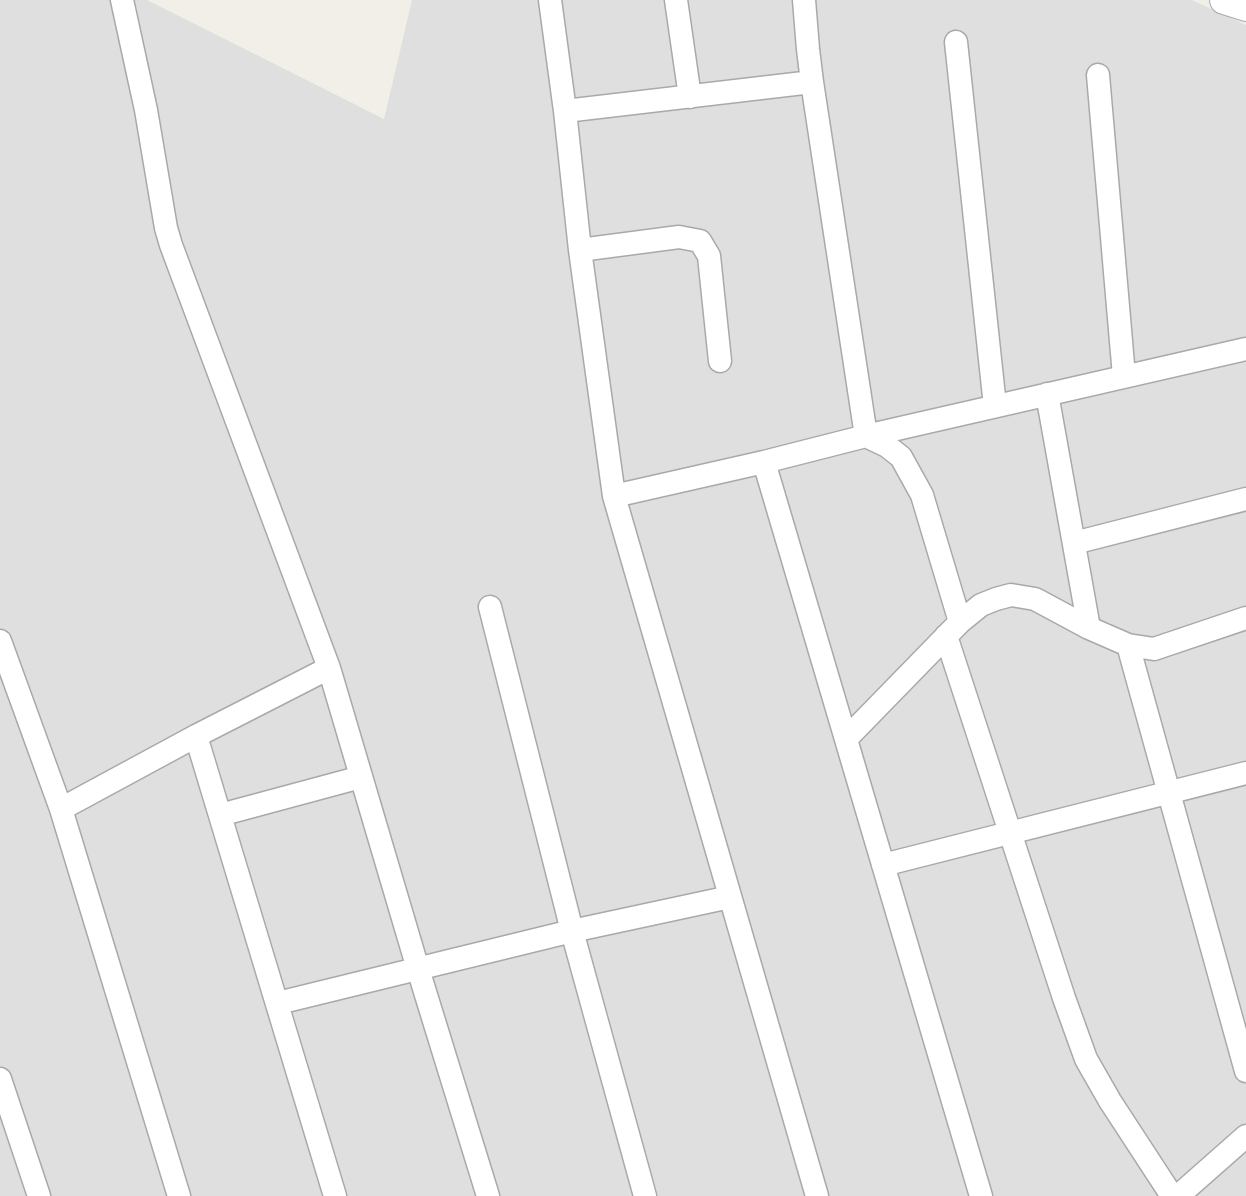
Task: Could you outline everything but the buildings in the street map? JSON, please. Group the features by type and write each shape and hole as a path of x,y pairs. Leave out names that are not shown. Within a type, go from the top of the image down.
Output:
{"street":[{"path":"122,0 146,110 166,228 171,246 329,668 418,969 488,1196"},
{"path":"550,0 565,111 580,250 614,496 817,1196"},
{"path":"676,0 690,97"},
{"path":"804,0 812,82 866,436"},
{"path":"1224,0 1246,7"},
{"path":"956,42 995,406"},
{"path":"1098,75 1124,376"},
{"path":"565,111 812,82"},
{"path":"580,250 679,238 700,241 709,256 720,360"},
{"path":"614,496 1124,376 1245,352"},
{"path":"1047,394 1089,628"},
{"path":"866,436 887,446 901,457 922,495 953,629 1010,833 1064,998 1086,1059 1110,1102 1172,1196"},
{"path":"764,462 981,1196"},
{"path":"1074,543 1246,499"},
{"path":"846,739 953,629 981,605 996,599 1011,595 1035,599 1089,628 1128,645 1154,649 1246,618"},
{"path":"490,607 572,931 645,1196"},
{"path":"0,641 61,809 179,1196"},
{"path":"1128,645 1246,1071"},
{"path":"61,809 196,736 329,668"},
{"path":"196,736 335,1196"},
{"path":"883,865 1246,773"},
{"path":"220,815 361,777"},
{"path":"278,1003 572,931 730,897"},
{"path":"0,1079 38,1196"},
{"path":"1178,1196 1246,1136"}],"shaded area":[{"path":"0,0 147,0 384,119 412,0 1192,0 1246,25 1246,1196 0,1196"}]}
